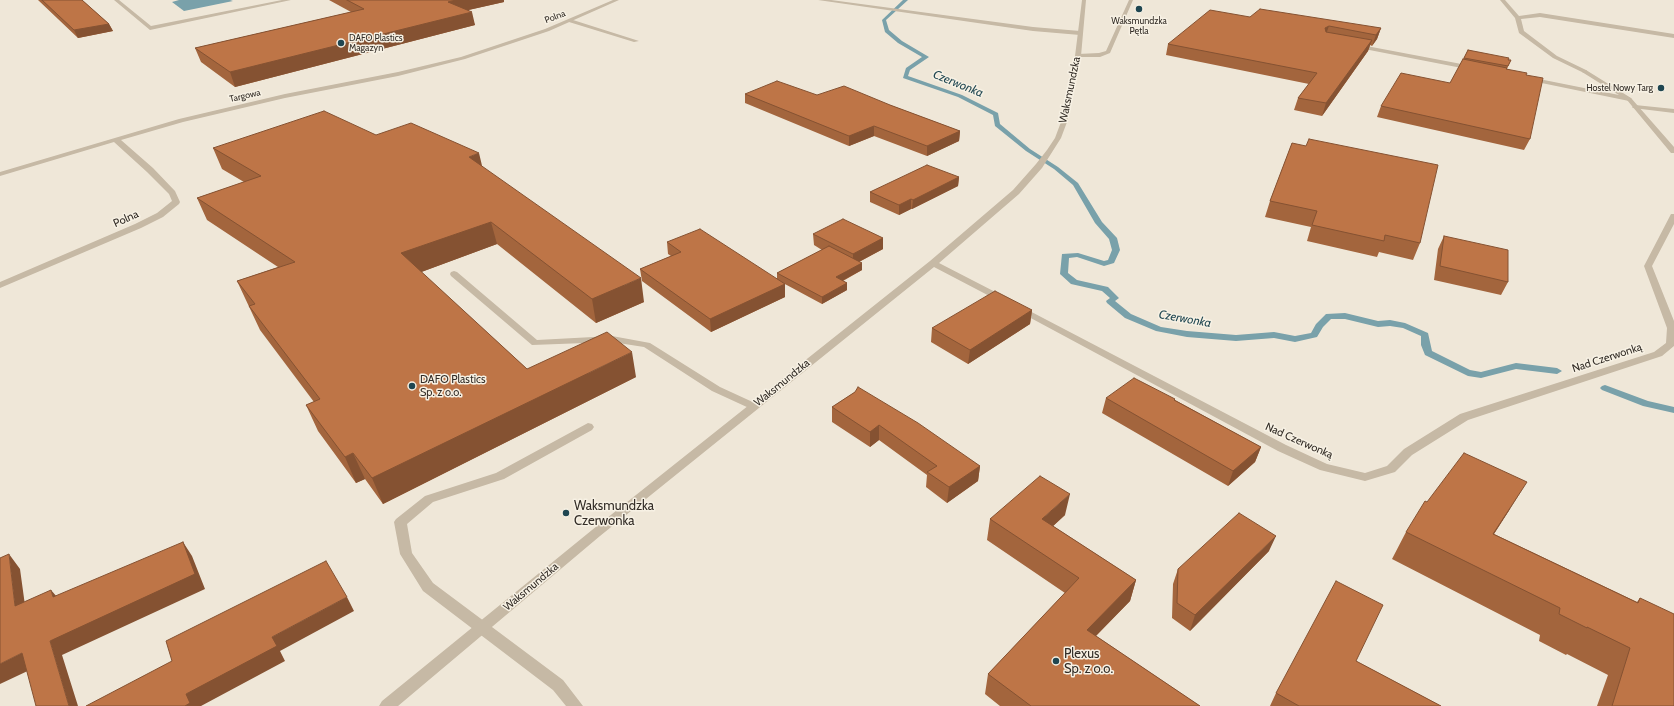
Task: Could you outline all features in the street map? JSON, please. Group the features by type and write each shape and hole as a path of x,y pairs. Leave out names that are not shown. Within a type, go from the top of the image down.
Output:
{"street":[{"path":"118,0 150,28 289,0"},
{"name":"Polna","path":"498,48 571,21 618,0"},
{"path":"820,0 1046,30 1080,33"},
{"name":"Waksmundzka","path":"386,706 753,406 933,263 1016,192 1039,166 1050,150 1058,138 1064,122 1078,56 1084,0"},
{"path":"1078,56 1100,55 1108,52 1131,0"},
{"path":"1502,0 1518,18 1521,32 1555,57 1584,71 1629,99 1674,151"},
{"path":"1518,18 1540,15 1674,36"},
{"path":"571,21 636,41"},
{"path":"1348,44 1479,69"},
{"name":"Targowa","path":"0,174 180,120 285,96 405,73 498,48"},
{"path":"1526,78 1629,99"},
{"path":"1635,107 1674,111"},
{"name":"Polna","path":"0,285 138,226 160,215 176,202 172,193 159,179 115,139"},
{"name":"Nad Czerwonką","path":"933,263 1282,448 1324,467 1365,477 1391,469 1408,452 1464,417 1658,354 1671,344 1672,328 1648,266 1674,216"},
{"path":"454,274 536,343 612,339 647,346 716,389 753,406"},
{"path":"575,706 558,685 428,587 406,554 400,522 429,499 500,476 588,427"}],"water":[{"path":"179,0 233,1 184,11 172,2"}],"building":[{"path":"42,0 82,0 109,24 74,30"},
{"path":"347,0 456,0 448,2 472,12 230,72 195,48 364,9"},
{"path":"1260,9 1381,28 1376,35 1329,26 1325,28 1326,32 1372,40 1326,103 1298,98 1317,73 1168,44 1210,10 1250,17"},
{"path":"1468,50 1509,58 1508,60 1511,60 1508,66 1464,58"},
{"path":"1463,59 1507,68 1506,69 1527,73 1526,75 1543,78 1530,139 1381,106 1401,73 1450,83"},
{"path":"777,81 817,95 844,86 960,131 927,146 874,126 849,136 745,94"},
{"path":"324,111 376,135 411,123 479,153 469,157 641,278 592,299 491,222 401,253 527,369 607,332 632,352 372,478 353,453 345,457 306,405 320,399 249,306 255,304 237,281 295,262 197,198 261,176 213,148"},
{"path":"1309,139 1438,165 1420,243 1385,235 1384,241 1312,225 1317,211 1270,201 1292,143 1306,146"},
{"path":"927,165 959,177 913,200 911,199 899,205 870,192"},
{"path":"843,219 883,238 853,254 813,234"},
{"path":"700,229 785,284 710,319 640,269 681,252 667,242"},
{"path":"1444,236 1508,250 1508,282 1440,266"},
{"path":"829,246 862,263 836,277 847,283 822,297 777,273"},
{"path":"995,291 1032,310 970,350 932,328"},
{"path":"1134,378 1261,447 1233,471 1106,398"},
{"path":"858,387 918,423 980,466 949,487 927,472 937,466 879,425 870,432 832,407 855,392"},
{"path":"1464,453 1527,482 1493,534 1638,603 1640,598 1674,614 1674,706 1612,706 1630,648 1559,614 1560,608 1406,532 1425,501 1427,502"},
{"path":"1040,476 1070,494 1042,519 1136,580 1087,630 1200,706 1031,706 988,674 1079,578 990,519"},
{"path":"1239,513 1276,536 1195,615 1177,603 1178,569"},
{"path":"183,542 195,574 50,641 69,706 36,706 22,653 0,664 0,558 9,554 15,606 51,590 53,597"},
{"path":"326,561 347,597 272,637 277,646 186,694 190,703 185,706 86,706 172,661 166,641"},
{"path":"1336,581 1383,605 1356,661 1441,706 1299,706 1276,693"}],"waterway":[{"name":"Czerwonka","path":"906,0 884,20 887,31 900,42 926,57 908,69 905,77 960,96 996,114 997,125 1028,150 1056,168 1076,184 1099,223 1113,238 1116,250 1111,261 1104,264 1078,255 1065,256 1064,274 1074,282 1105,289 1115,298 1110,301 1128,316 1159,329 1187,334 1236,338 1274,335 1295,339 1314,335 1319,326 1329,316 1345,316 1378,324 1390,323 1405,326 1425,335 1425,345 1428,353 1468,373 1481,375 1516,366 1557,371"},
{"name":"Czerwonka","path":"1605,388 1646,404 1674,410"}],"place":[{"name":"Waksmundzka Pętla","path":"1139,9"},
{"name":"DAFO Plastics Magazyn","path":"341,43"},
{"name":"Hostel Nowy Targ","path":"1661,88"},
{"name":"DAFO Plastics Sp. z o.o.","path":"412,386"},
{"name":"Waksmundzka Czerwonka","path":"566,513"},
{"name":"Plexus Sp. z o.o.","path":"1056,661"}]}
